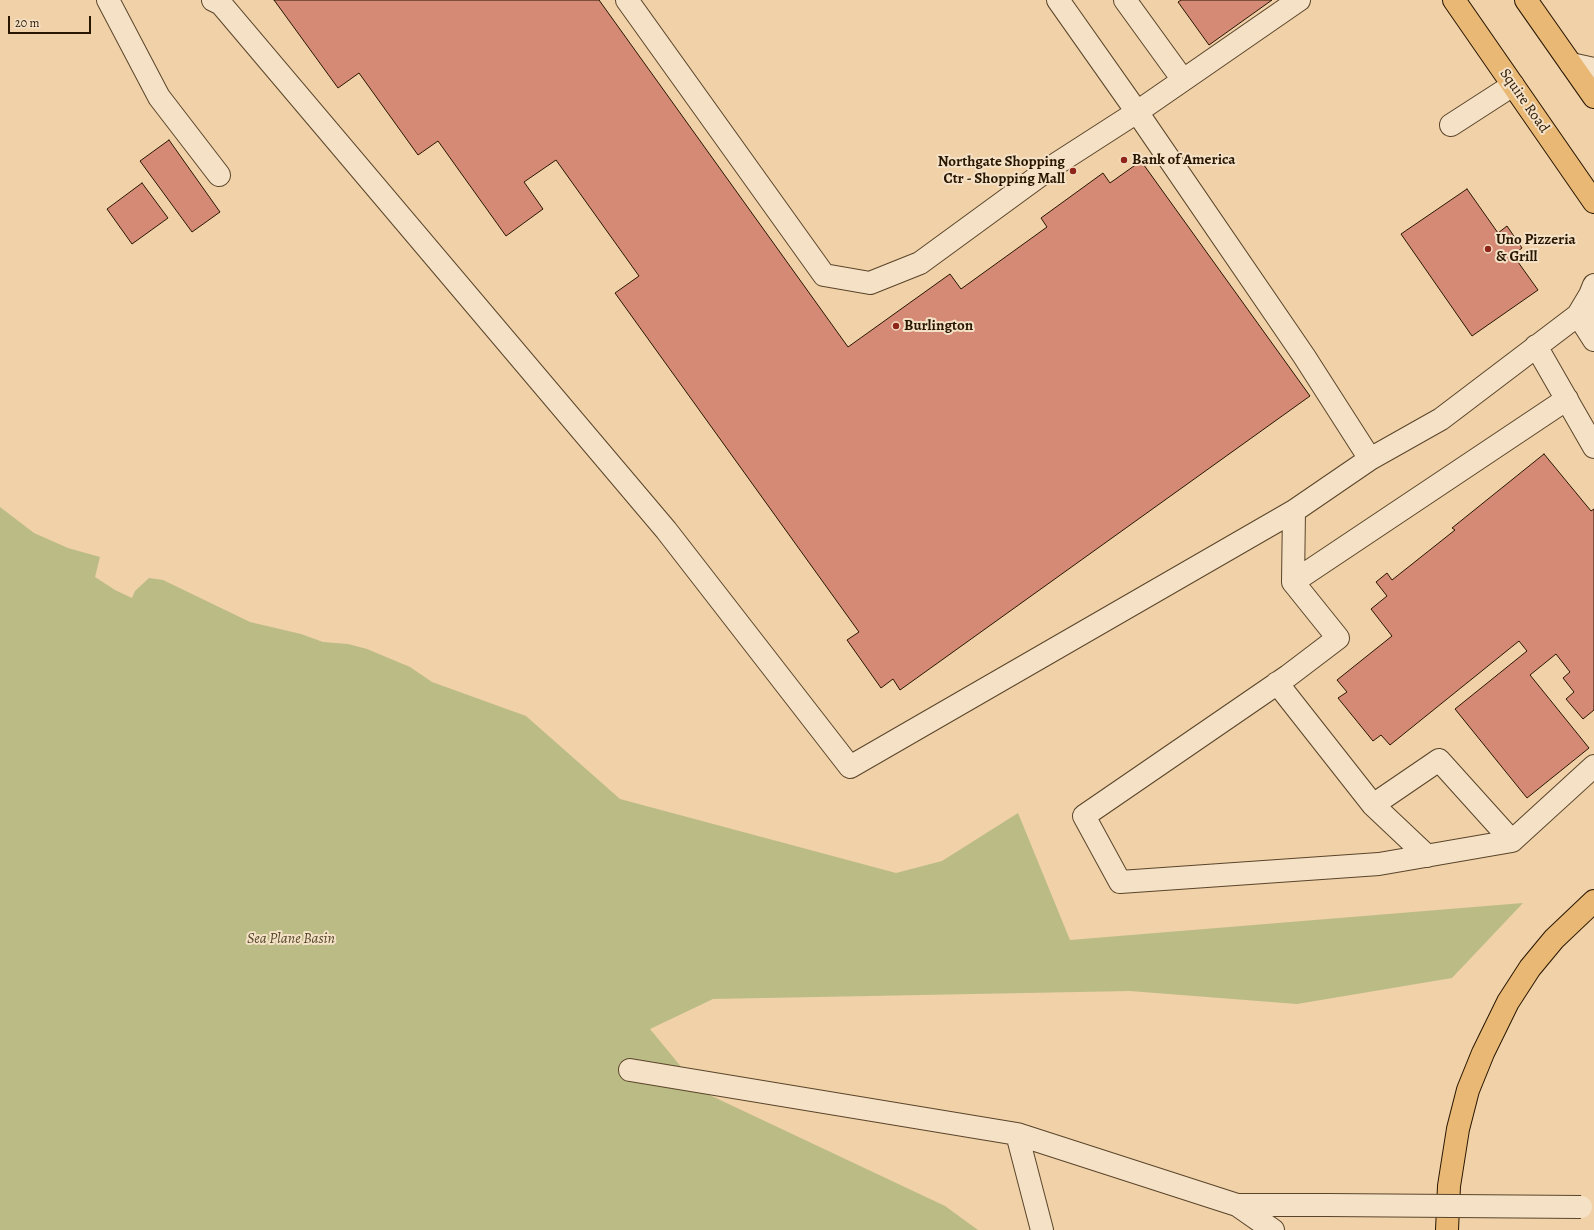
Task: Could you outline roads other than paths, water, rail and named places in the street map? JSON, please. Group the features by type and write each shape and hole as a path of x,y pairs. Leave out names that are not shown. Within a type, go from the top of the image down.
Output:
{"highway":[{"name":"Squire Road","path":"1454,0 1594,202"},
{"path":"1526,0 1594,97"},
{"path":"1447,1230 1449,1186 1457,1135 1468,1090 1483,1053 1508,1002 1530,968 1554,939 1594,901"}],"street":[{"path":"108,0 159,97 219,175"},
{"path":"213,0 221,4 666,530 850,767 1294,511 1370,459 1441,419 1536,346 1586,312"},
{"path":"627,0 824,274 870,284 920,263 1050,168 1137,112 1299,0"},
{"path":"1058,0 1137,112 1300,350 1370,459"},
{"path":"1125,0 1183,80"},
{"path":"1571,64 1594,69"},
{"path":"1451,125 1513,84"},
{"path":"1594,285 1586,312 1594,340"},
{"path":"1536,346 1594,447"},
{"path":"1294,582 1567,399"},
{"path":"1294,511 1294,582 1338,638 1277,683 1084,816 1120,882 1379,864 1512,841 1594,766"},
{"path":"1277,683 1373,805 1427,856"},
{"path":"1373,805 1439,760 1512,841"},
{"path":"630,1070 1017,1134 1237,1204 1588,1206"},
{"path":"1017,1134 1042,1230"},
{"path":"1237,1204 1272,1230"}],"place":[{"name":"Bank of America","path":"1124,160"},
{"name":"Northgate Shopping Ctr - Shopping Mall","path":"1073,171"},
{"name":"Uno Pizzeria & Grill","path":"1488,249"},
{"name":"Burlington","path":"896,326"}],"park label":[{"name":"Sea Plane Basin","path":"291,939"}]}
